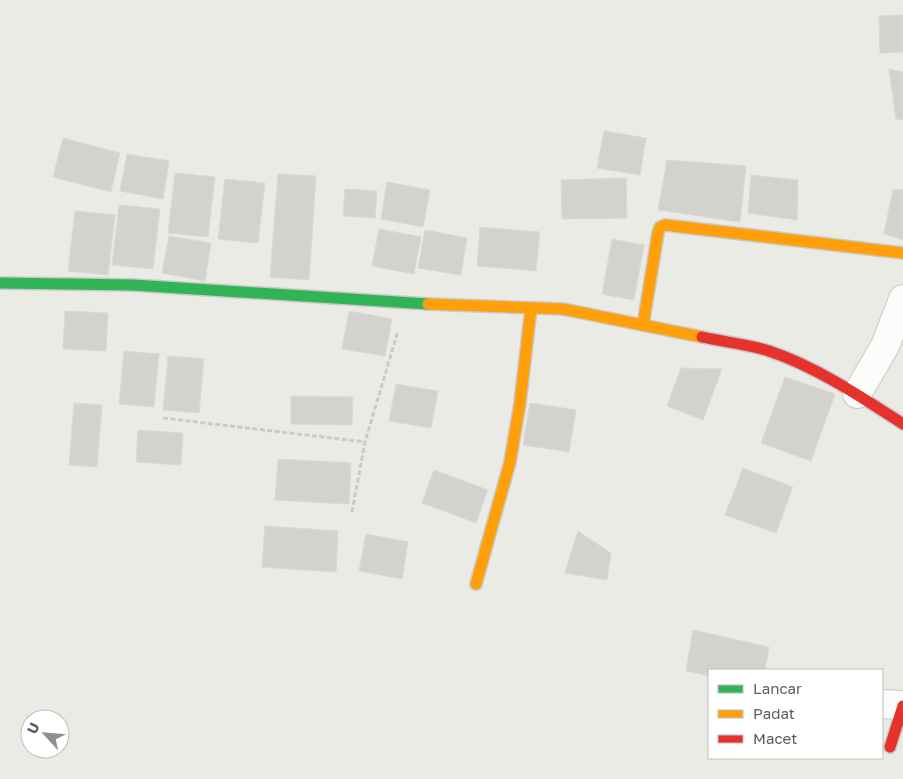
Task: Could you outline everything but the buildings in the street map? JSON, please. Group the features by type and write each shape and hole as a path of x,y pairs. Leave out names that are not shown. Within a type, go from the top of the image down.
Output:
{"street":[{"path":"643,325 658,233 660,227 665,225 903,253"},
{"path":"0,283 133,285 406,303 563,309 769,351 806,367 857,394 903,424"},
{"path":"857,394 885,346 903,299"},
{"path":"476,584 510,462 520,404 531,308"},
{"path":"883,704 903,706 890,747"}],"path":[{"path":"352,512 365,442 406,303"},
{"path":"163,418 365,442"}],"traffic: fast":[{"path":"0,283 133,285 428,304"}],"traffic: slow":[{"path":"643,325 658,233 660,227 665,225 903,253"},
{"path":"428,304 563,309 702,337"},
{"path":"476,584 510,462 520,403 531,308"}],"traffic: jam":[{"path":"702,337 753,347 786,357 838,383 903,424"},
{"path":"890,747 903,706"}]}
